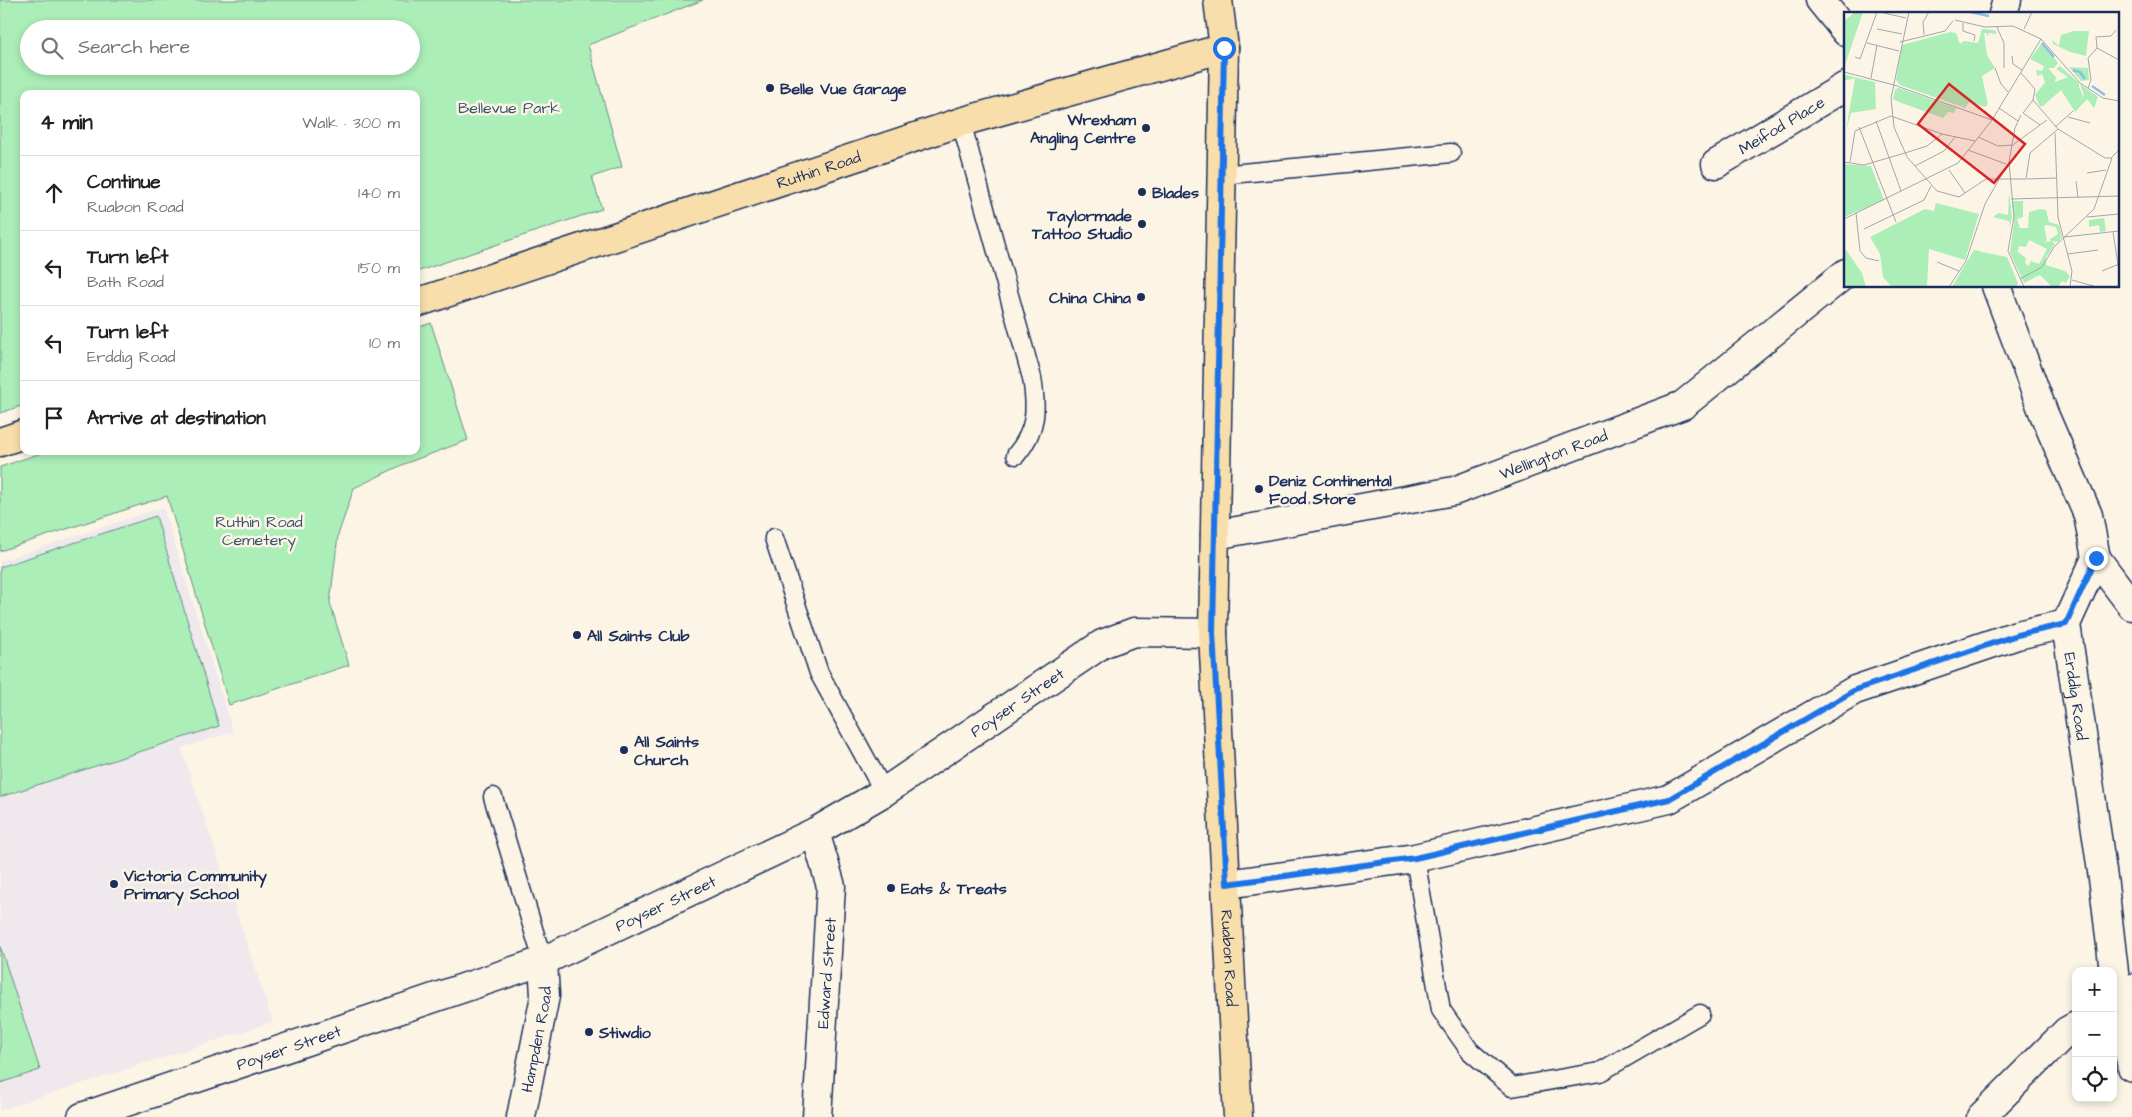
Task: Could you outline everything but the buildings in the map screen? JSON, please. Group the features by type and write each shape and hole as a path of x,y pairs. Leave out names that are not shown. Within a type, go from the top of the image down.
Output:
{"main road":[{"name":"Ruabon Road","path":"1218,0 1224,48 1213,633 1238,1117"},
{"name":"Ruthin Road","path":"420,302 961,122 1224,48"},
{"path":"0,442 20,435"}],"street":[{"path":"1820,0 1844,30"},
{"name":"Meifod Place","path":"1716,164 1844,87"},
{"name":"Wellington Road","path":"1215,535 1454,491 1683,404 1844,275"},
{"path":"1997,288 2044,414 2088,515 2096,558 2132,606"},
{"path":"1227,884 1415,858 1669,799 1855,690 2017,635 2066,624 2096,558"},
{"name":"Erddig Road","path":"2066,624 2132,1067"},
{"name":"Poyser Street","path":"82,1117 544,961 815,832 884,792 1102,644 1134,632 1213,633"},
{"name":"Edward Street","path":"815,832 831,886 817,1117"},
{"name":"Hampden Road","path":"521,1117 545,996 544,961"},
{"path":"1981,1117 2067,1031 2072,1028"}],"lane":[{"path":"961,122 1032,378 1035,400 1034,423 1027,442 1016,455"},
{"path":"1221,175 1451,153"},
{"path":"774,538 819,673 884,792"},
{"path":"493,797 544,961"},
{"path":"1415,858 1441,1010 1470,1051 1512,1087 1600,1072 1700,1014"}],"shaded area":[{"name":"Victoria Community Primary School","path":"163,507 233,732 181,748 273,1022 0,1110 0,561"}],"green space":[{"name":"Bellevue Park","path":"0,0 703,0 588,45 622,167 592,177 602,209 420,271 420,90 20,90 20,406 0,413"},
{"name":"Ruthin Road Cemetery","path":"431,323 468,440 404,464 354,488 338,535 330,603 349,665 229,705 167,496 0,551 0,467 35,455 420,455 420,327"},
{"path":"156,516 219,726 0,797 0,567"},
{"path":"0,946 40,1070 0,1083"}],"place":[{"name":"Belle Vue Garage","path":"770,88"},
{"name":"Wrexham Angling Centre","path":"1146,128"},
{"name":"Blades","path":"1142,192"},
{"name":"Taylormade Tattoo Studio","path":"1142,224"},
{"name":"China China","path":"1141,297"},
{"name":"Deniz Continental Food Store","path":"1259,489"},
{"name":"All Saints Club","path":"577,635"},
{"name":"All Saints Church","path":"624,750"},
{"name":"Victoria Community Primary School","path":"114,884"},
{"name":"Eats & Treats","path":"891,888"},
{"name":"Stiwdio","path":"589,1032"}],"route":[{"path":"1224,48 1213,633 1227,884 1415,858 1669,799 1855,690 2017,635 2066,624 2096,558"}]}
